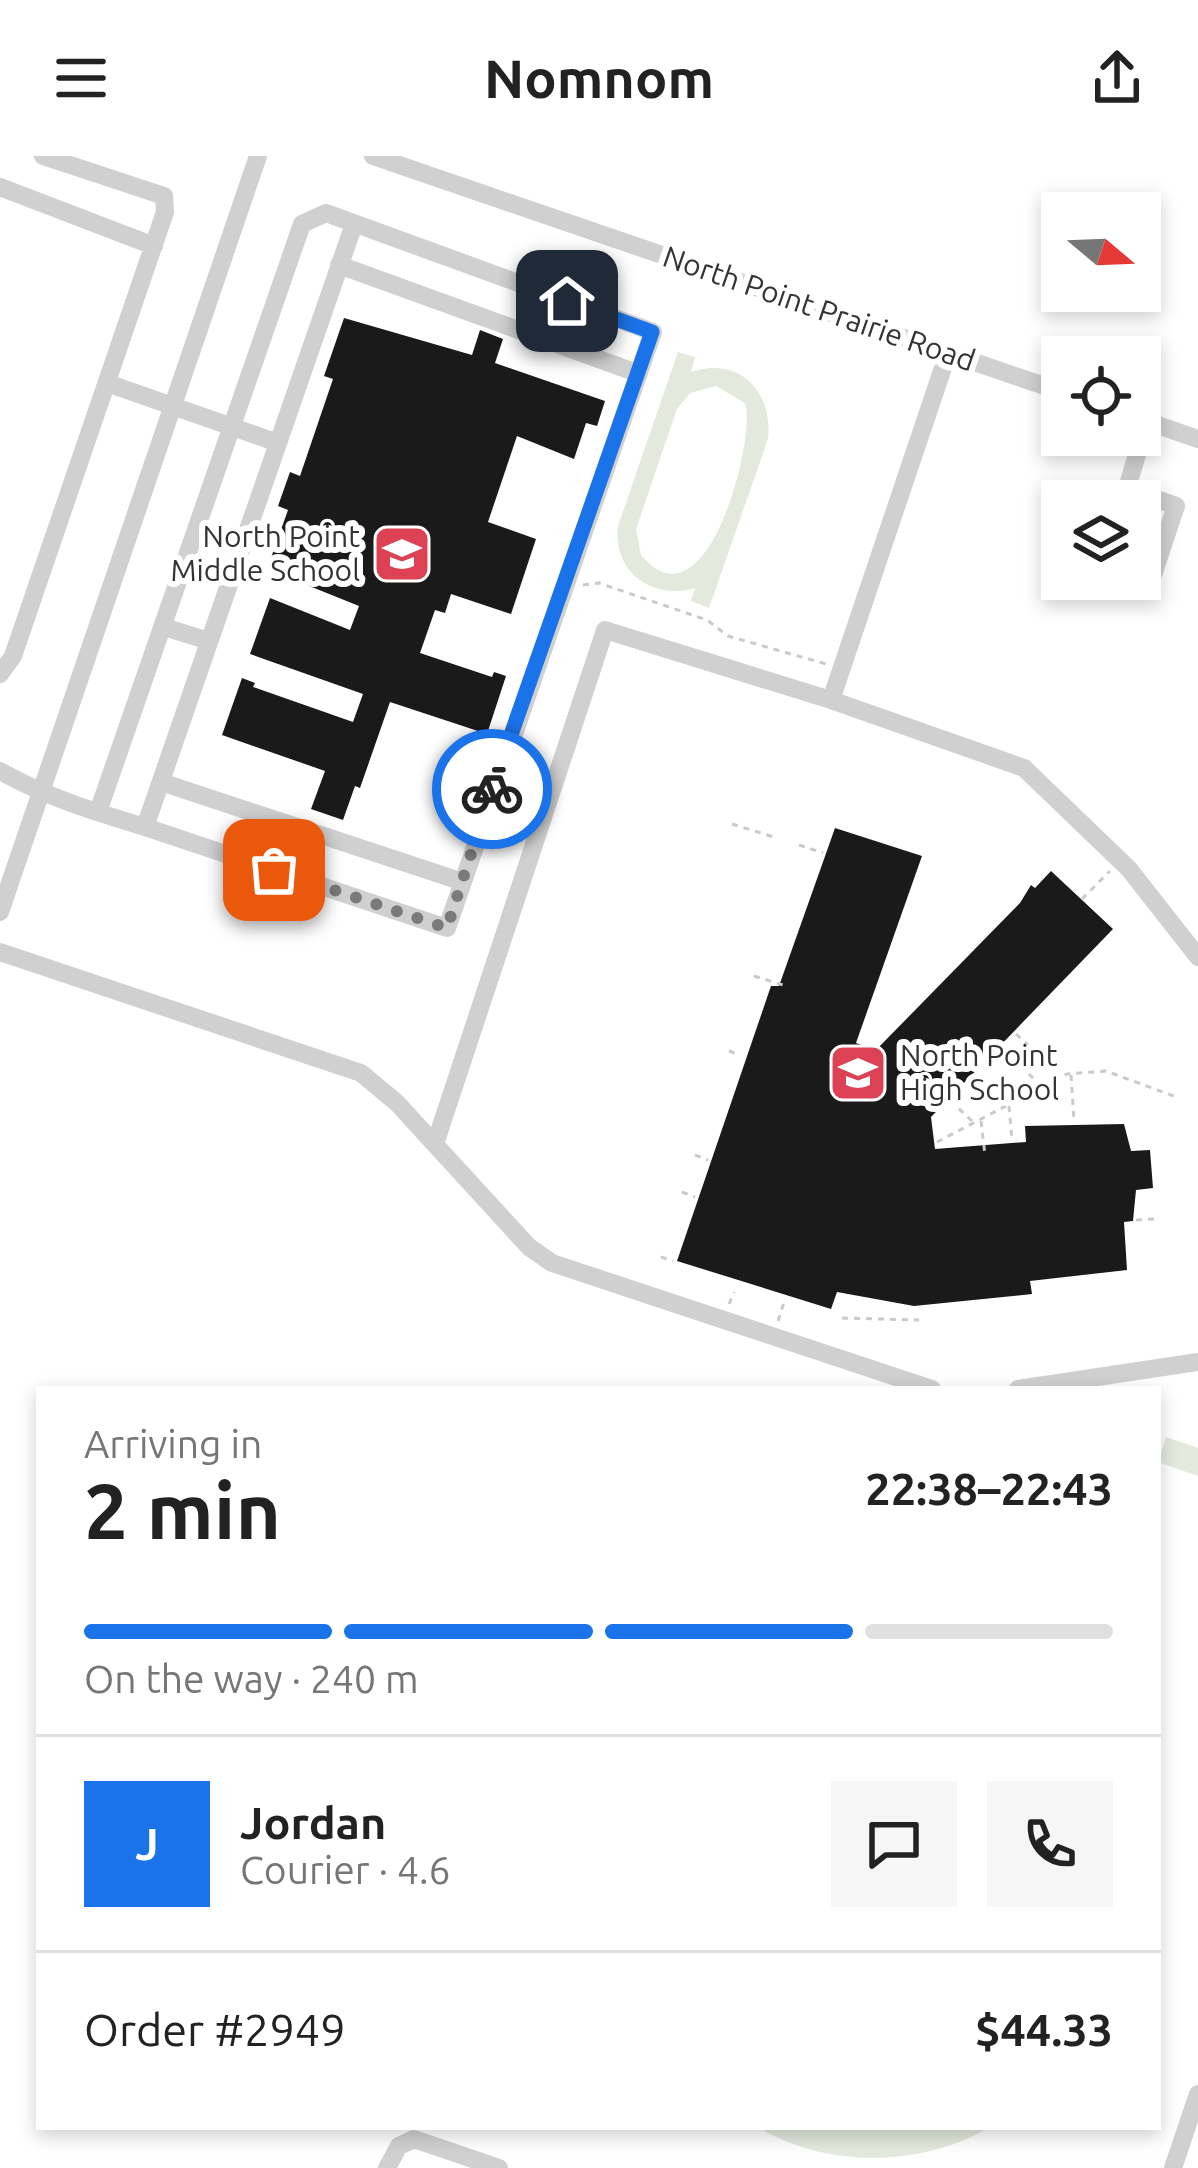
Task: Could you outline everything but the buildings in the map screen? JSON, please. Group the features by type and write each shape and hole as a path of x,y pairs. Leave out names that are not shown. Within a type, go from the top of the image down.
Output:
{"street":[{"path":"0,674 14,656 165,212 164,196 43,156"},
{"path":"0,911 259,156"},
{"name":"North Point Prairie Road","path":"373,156 1041,385"},
{"path":"0,187 154,247"},
{"path":"0,771 41,793 98,812 145,827 447,928 652,332 326,214 302,224 98,812"},
{"path":"145,827 354,224"},
{"path":"339,266 637,373"},
{"path":"831,700 948,353"},
{"path":"107,383 278,443"},
{"path":"1161,426 1198,439"},
{"path":"1161,500 1176,506 1161,551"},
{"path":"164,626 209,641"},
{"path":"435,1144 605,630 831,700 1024,767 1130,869 1198,957"},
{"path":"160,782 460,881"},
{"path":"0,952 361,1072 530,1247 552,1263 923,1386"},
{"path":"1038,1386 1198,1362"},
{"path":"1173,2168 1198,2094"},
{"path":"387,2168 399,2146 414,2139 500,2168"}],"path":[{"path":"580,584 599,583 706,620 728,636 828,665"},
{"path":"732,824 777,838"},
{"path":"799,845 823,853"},
{"path":"1082,898 1116,866"},
{"path":"754,976 783,985"},
{"path":"1016,1034 1062,1077"},
{"path":"1002,1050 1042,1087"},
{"path":"729,1051 740,1054"},
{"path":"937,1142 1071,1073 1106,1071 1179,1098"},
{"path":"1071,1073 1074,1121"},
{"path":"974,1090 956,1106 974,1122"},
{"path":"1009,1104 1012,1140"},
{"path":"981,1119 985,1155"},
{"path":"695,1155 708,1160"},
{"path":"682,1192 695,1196"},
{"path":"1136,1220 1155,1219"},
{"path":"661,1256 673,1261"},
{"path":"728,1306 734,1292"},
{"path":"778,1322 785,1299"},
{"path":"842,1318 919,1320"}],"shaded area":[{"path":"678,352 695,357 691,372 724,369 749,382 765,406 768,439 709,608 691,601 695,588 664,590 638,579 622,557 618,526","holes":["716,386 745,403 743,452 722,521 706,551 687,570 665,573 641,555 636,529 677,409 690,393"]},
{"path":"1166,1437 1198,1448 1198,1476 1161,1463"},
{"path":"764,2130 984,2130 934,2150 873,2158 813,2150"}],"way so far":[{"path":"274,870 447,928 492,789"}],"place":[{"name":"North Point Middle School","path":"402,554"},
{"name":"North Point High School","path":"858,1073"}],"route":[{"path":"492,789 652,332 567,301"}]}
